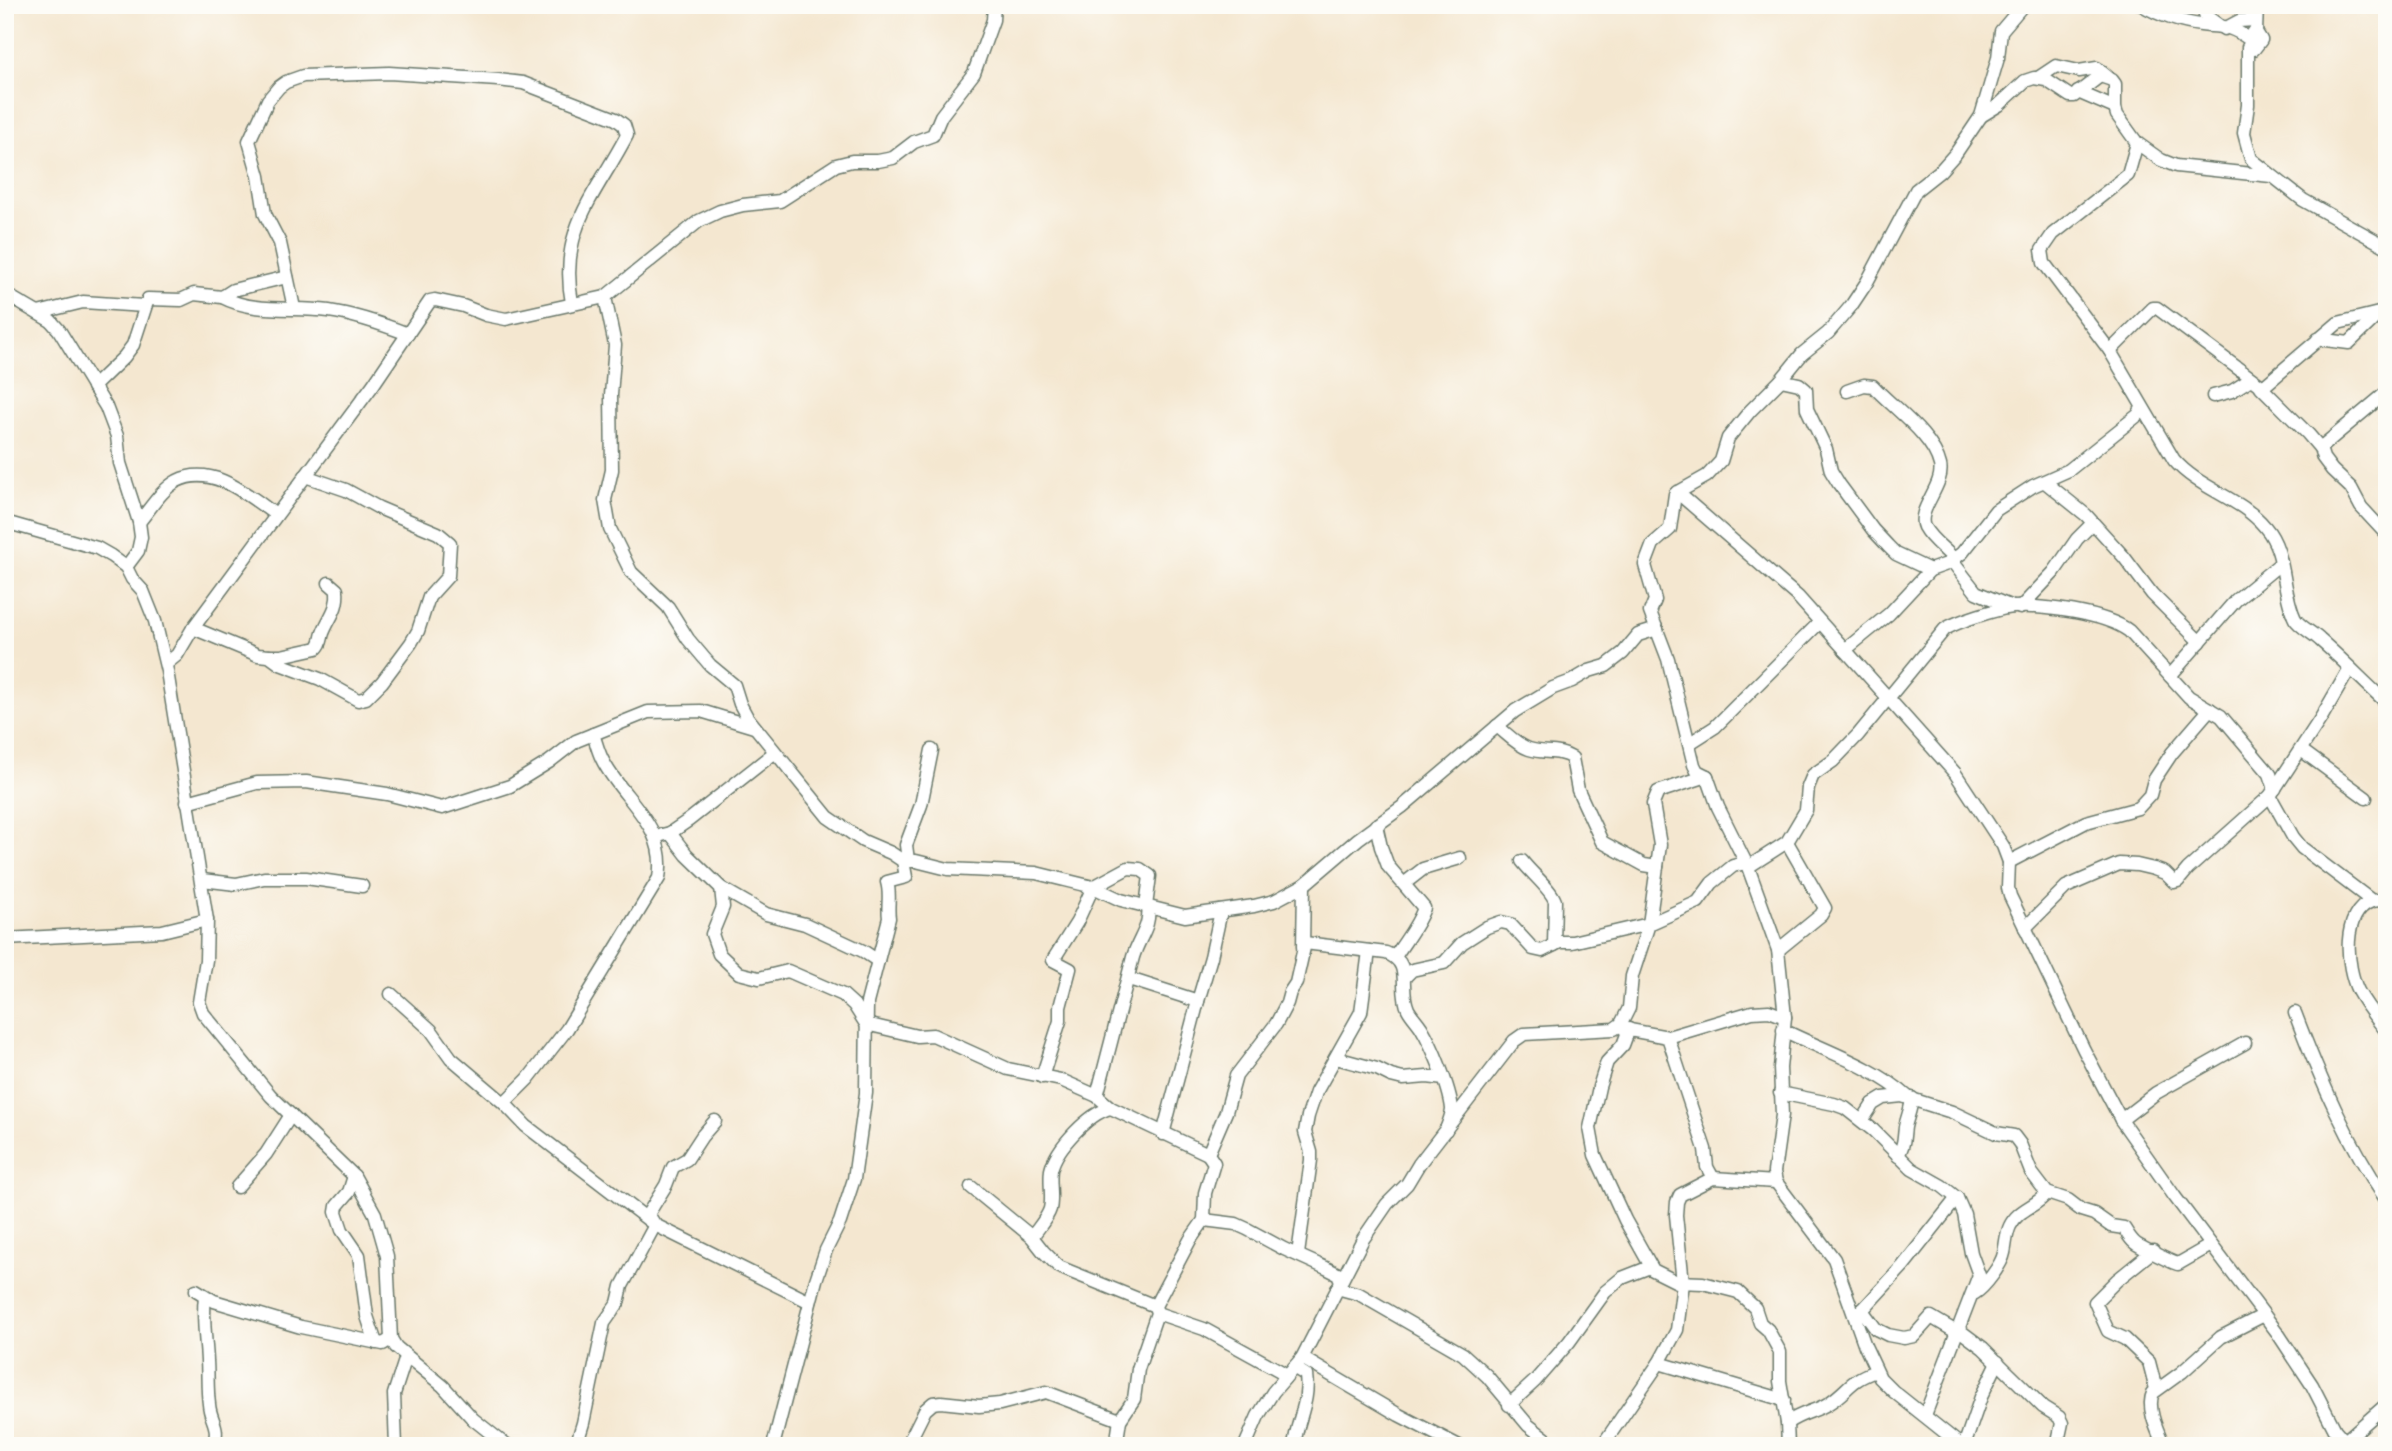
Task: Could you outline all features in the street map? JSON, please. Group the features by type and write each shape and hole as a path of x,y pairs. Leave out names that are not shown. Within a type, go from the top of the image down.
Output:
{"street":[{"path":"166,664 177,655 193,628 430,301 463,306 506,319 605,297 699,221 720,211 743,205 785,199 836,165 893,158 914,142 933,135 941,116 974,73 994,5"},
{"path":"1998,1363 1981,1397 1963,1446 1893,1391 1876,1371 1865,1346 1859,1313 1834,1259 1776,1182 1774,1172 1782,1115 1780,1093 1785,1017 1778,950 1747,865 1718,807 1707,776 1695,768 1668,659 1650,612 1655,603 1645,565 1653,544 1671,529 1674,497 1677,492 1707,476 1721,461 1725,445 1735,429 1802,354 1828,333 1851,306 1867,282 1916,190 1933,178 1956,153 1981,116 1998,58 2001,31 2023,5"},
{"path":"2142,5 2183,22 2224,26"},
{"path":"2202,5 2205,15 2249,38 2256,25"},
{"path":"2256,5 2256,25 2261,40 2254,49 2248,47 2248,105 2244,134 2251,159 2303,200 2387,247"},
{"path":"1981,116 1999,106 2025,82 2038,78 2056,66 2079,71 2097,68 2112,80 2116,88 2115,108 2123,126 2137,143 2161,160 2176,166 2271,176"},
{"path":"294,308 280,243 265,214 259,176 249,141 261,110 279,87 295,77 389,73 476,77 523,83 616,119 624,125 626,135 582,210 574,232 567,279 572,303"},
{"path":"2038,78 2046,80 2070,96 2100,76 2112,80"},
{"path":"2078,93 2115,108"},
{"path":"2137,143 2128,175 2062,227 2042,250 2044,263 2110,351 2135,390 2142,408 2183,471 2248,510 2266,528 2281,563 2296,619 2387,703"},
{"path":"222,297 233,290 287,277"},
{"path":"5,294 38,313 59,330 112,419 120,463 139,522 141,537 138,551 126,567"},
{"path":"93,387 124,358 133,345 144,306 151,298 181,300 194,294 222,297 245,306 330,311 374,321 408,334"},
{"path":"605,297 615,345 611,395 612,470 606,500 610,529 631,572 668,607 688,639 710,665 734,685 740,705 755,727 828,817 863,841 906,861 948,869 1036,873 1093,887 1121,900 1185,916 1275,901 1304,885 1376,825 1402,807 1515,711 1589,671 1606,666 1623,653 1638,635 1657,629"},
{"path":"38,313 83,302 144,306"},
{"path":"2110,351 2153,308 2157,308 2256,383 2320,448 2327,464 2351,488 2371,520 2387,535"},
{"path":"2318,339 2349,343 2383,312"},
{"path":"2213,396 2256,383 2265,386 2339,323 2383,312"},
{"path":"1781,380 1799,384 1806,390 1807,409 1826,449 1831,471 1872,530 1896,554 1930,570"},
{"path":"1847,391 1864,385 1873,386 1924,436 1940,463 1941,470 1923,523 1976,592 2016,607"},
{"path":"2320,448 2387,393"},
{"path":"1845,650 1889,614 1930,570 1962,553 1996,510 2033,486 2069,470 2138,415 2142,408"},
{"path":"269,656 280,664 320,679 358,700 366,698 382,682 411,643 418,631 429,597 445,580 449,571 450,542 445,537 379,508 345,489 305,476"},
{"path":"139,522 174,482 201,477 224,481 276,515"},
{"path":"2045,482 2079,508 2152,594 2200,642"},
{"path":"1677,492 1798,597 1955,773 2003,846 2009,862 2008,888 2025,928 2120,1120 2264,1315 2312,1385 2335,1430 2348,1443 2387,1404"},
{"path":"5,522 97,548 126,567 142,592 155,621 166,664 202,880 207,920 206,960 199,1002 203,1013 271,1096 354,1176 375,1214 387,1256 391,1339 406,1357 434,1378 473,1419 507,1446"},
{"path":"2016,607 2054,572 2077,539 2093,523"},
{"path":"2170,676 2236,600 2281,563"},
{"path":"193,628 258,655 281,656 317,649 335,611 338,595 337,590 329,583"},
{"path":"1447,1130 1452,1110 1444,1079 1424,1034 1407,1007 1404,990 1406,976 1412,970 1444,963 1462,943 1501,922 1510,924 1532,949 1542,951 1554,944 1649,924 1698,902 1712,883 1733,866 1747,865 1787,842 1799,826 1806,810 1808,787 1813,775 1843,751 1945,629 1959,622 2016,607 2069,611 2119,623 2129,631 2189,697 2221,716 2263,765 2270,774 2272,792 2292,837 2302,848 2372,901"},
{"path":"1690,743 1715,727 1820,622"},
{"path":"2025,928 2066,887 2119,864 2137,864 2178,881 2272,792 2301,750 2350,668"},
{"path":"2009,862 2086,822 2138,808 2150,795 2154,780 2172,753 2210,709"},
{"path":"187,802 257,783 306,782 387,794 442,808 510,786 549,762 576,741 629,718 662,710 701,711 755,727"},
{"path":"1497,726 1523,747 1562,752 1572,758 1582,800 1602,842 1644,865 1657,867"},
{"path":"504,1103 528,1079 567,1029 660,874 654,836 640,809 602,760 593,734"},
{"path":"773,1446 810,1302 826,1250 841,1222 854,1180 866,1093 868,995 889,918 887,905 891,895 887,882 906,877 906,845 921,805 932,750"},
{"path":"2301,750 2366,798"},
{"path":"654,836 670,834 774,753"},
{"path":"1707,776 1658,792 1655,796 1653,804 1660,845 1649,924 1632,976 1623,1045 1607,1062 1591,1120 1590,1135 1604,1176 1650,1267 1662,1276 1683,1283 1703,1283 1738,1293 1755,1308 1760,1322 1780,1352 1780,1381 1788,1446"},
{"path":"1376,825 1385,860 1424,908 1418,926 1410,932 1395,957"},
{"path":"670,834 680,848 721,888 766,914 805,924 863,951 878,961"},
{"path":"1778,950 1821,915 1825,908 1787,842"},
{"path":"1405,883 1423,869 1460,858"},
{"path":"1522,861 1534,878 1553,895 1554,944"},
{"path":"1042,1077 1060,1021 1060,1007 1070,969 1053,960 1077,922 1093,887 1128,868 1140,869 1150,876 1147,906 1150,921 1137,943 1097,1096"},
{"path":"202,880 236,884 264,878 306,878 362,886"},
{"path":"1208,1154 1226,1112 1236,1076 1276,1024 1296,983 1303,947 1304,885"},
{"path":"721,888 724,898 722,914 712,934 719,954 729,966 751,978 788,971 843,995 854,1005 866,1024 917,1036 933,1035 1008,1069 1062,1080 1097,1096 1111,1108 1208,1154 1214,1163 1205,1193 1204,1220 1156,1309 1138,1369 1134,1399 1120,1420 1116,1446"},
{"path":"2387,899 2372,901 2360,908 2351,926 2349,950 2352,977 2368,1008 2387,1032"},
{"path":"1163,1134 1209,966 1221,911"},
{"path":"5,939 162,931 207,920"},
{"path":"1303,947 1308,942 1386,953 1395,957 1406,976"},
{"path":"1298,1254 1311,1160 1306,1126 1316,1092 1360,1012 1369,951"},
{"path":"1129,978 1198,1001"},
{"path":"391,994 431,1030 457,1063 504,1103 526,1126 655,1224 678,1238 746,1268 810,1302"},
{"path":"1245,1446 1258,1416 1273,1392 1298,1363 1363,1239 1514,1041 1524,1034 1614,1029 1625,1026 1668,1037 1752,1012 1769,1011 1785,1017"},
{"path":"2295,1013 2316,1071 2342,1128 2387,1201"},
{"path":"1783,1030 1862,1067 1910,1098 1911,1113 1905,1126 1906,1139 1898,1156"},
{"path":"1668,1037 1705,1149 1707,1167 1713,1178"},
{"path":"2120,1120 2156,1093 2245,1043"},
{"path":"1336,1058 1403,1079 1444,1079"},
{"path":"1780,1093 1845,1108 1912,1169 1957,1198 1964,1213 1971,1253 1979,1275 1925,1415"},
{"path":"1862,1121 1872,1104 1891,1096 1910,1098 1952,1112 1980,1128 2014,1136 2031,1172 2047,1193 2068,1200 2112,1226 2124,1228 2135,1244 2175,1264 2211,1245"},
{"path":"1032,1237 1050,1209 1054,1163 1086,1121 1100,1111 1111,1108"},
{"path":"237,1187 266,1154 291,1115"},
{"path":"655,1224 648,1214 666,1185 673,1167 687,1159 715,1121"},
{"path":"354,1176 349,1192 337,1206 336,1212 342,1230 359,1255 366,1316 376,1343"},
{"path":"1602,1446 1659,1363 1677,1330 1683,1283 1676,1228 1676,1202 1688,1189 1713,1178 1776,1182"},
{"path":"971,1187 1032,1237 1059,1267 1204,1329 1282,1372 1284,1379"},
{"path":"1972,1295 1981,1290 2000,1266 2008,1228 2016,1216 2040,1203 2047,1193"},
{"path":"1859,1313 1902,1266 1957,1198"},
{"path":"1204,1220 1236,1224 1338,1274 1339,1284"},
{"path":"576,1446 604,1323 618,1303 622,1286 655,1224"},
{"path":"2153,1251 2095,1302 2108,1331 2125,1339 2149,1362 2156,1389"},
{"path":"1509,1405 1535,1381 1569,1342 1605,1292 1622,1278 1650,1267"},
{"path":"1339,1284 1463,1354 1487,1376 1528,1426 1555,1446"},
{"path":"213,1446 217,1431 209,1408 200,1293 214,1301 301,1327 383,1344 391,1339"},
{"path":"1859,1313 1876,1329 1888,1335 1910,1338 1931,1317 1983,1348 2043,1407 2059,1418 2062,1423 2057,1446"},
{"path":"2164,1446 2150,1398 2156,1389 2182,1372 2221,1338 2264,1315"},
{"path":"397,1446 394,1394 406,1357"},
{"path":"1294,1446 1297,1424 1307,1399 1308,1387 1306,1375 1298,1363"},
{"path":"1298,1363 1460,1446"},
{"path":"1659,1363 1784,1400"},
{"path":"1787,1423 1797,1415 1830,1402 1850,1384 1876,1371"},
{"path":"907,1446 925,1410 933,1403 941,1402 979,1406 1000,1404 1046,1392 1120,1420"}]}
